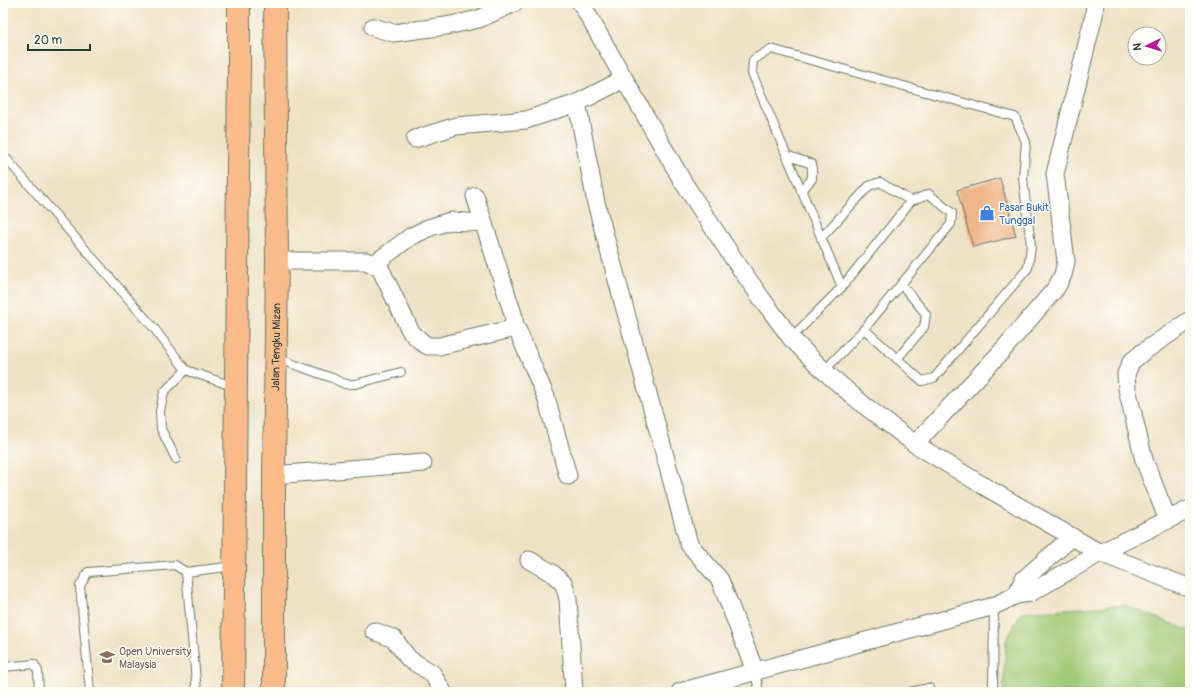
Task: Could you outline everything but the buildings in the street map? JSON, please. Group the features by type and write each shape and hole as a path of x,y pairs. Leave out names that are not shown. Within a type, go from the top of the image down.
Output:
{"highway":[{"path":"233,692 239,3"},
{"name":"Jalan Tengku Mizan","path":"274,692 274,475 278,261 275,3"}],"street":[{"path":"373,27 394,33 446,26 480,19 514,3"},
{"path":"581,3 683,182 734,258 791,338 824,371 864,406 915,444 1100,553 1190,588"},
{"path":"915,444 1001,352 1056,288 1063,275 1066,261 1055,174 1096,3"},
{"path":"415,139 456,126 526,120 577,103 624,79"},
{"path":"577,103 596,203 689,544 720,580 755,671"},
{"path":"475,196 514,317 514,322 546,397 568,476"},
{"path":"374,264 410,237 428,228 450,221 484,223"},
{"path":"278,261 366,261 374,264 380,268 411,332 428,346 439,346 507,330 512,328 514,322"},
{"path":"1168,520 1144,460 1127,389 1126,374 1131,362 1190,320"},
{"path":"274,475 423,463"},
{"path":"680,692 700,689 755,671 994,606 1016,595 1030,593 1100,553 1190,510"},
{"path":"1016,595 1022,580 1072,537"},
{"path":"529,560 552,573 564,584 568,599 574,692"},
{"path":"374,631 394,639 409,659 432,673 443,692"}],"lane":[{"path":"842,287 752,73 753,60 772,49 1015,117 1026,142 1023,178 1031,246 1028,268 934,378 922,381 864,330"},
{"path":"3,154 153,327 186,370 236,387"},
{"path":"786,155 812,164 812,179 801,191"},
{"path":"821,238 869,186 880,182 912,201"},
{"path":"791,338 842,287 912,201 929,194 952,213 951,224 864,330 824,371"},
{"path":"897,359 924,327 926,314 901,284"},
{"path":"276,358 345,384 355,384 401,372"},
{"path":"176,458 161,429 160,411 164,392 186,370"},
{"path":"90,692 80,586 88,572 175,565 186,572 234,566"},
{"path":"186,572 197,692"},
{"path":"993,692 994,606"},
{"path":"3,667 34,664 38,671 39,692"},
{"path":"755,671 759,692"},
{"path":"910,692 929,688"}],"green space":[{"path":"1124,605 1190,631 1190,692 1003,692 1006,641 1021,612"}],"place":[{"name":"Pasar Bukit Tunggal","path":"987,213"},
{"name":"Open University Malaysia","path":"107,657"}]}
